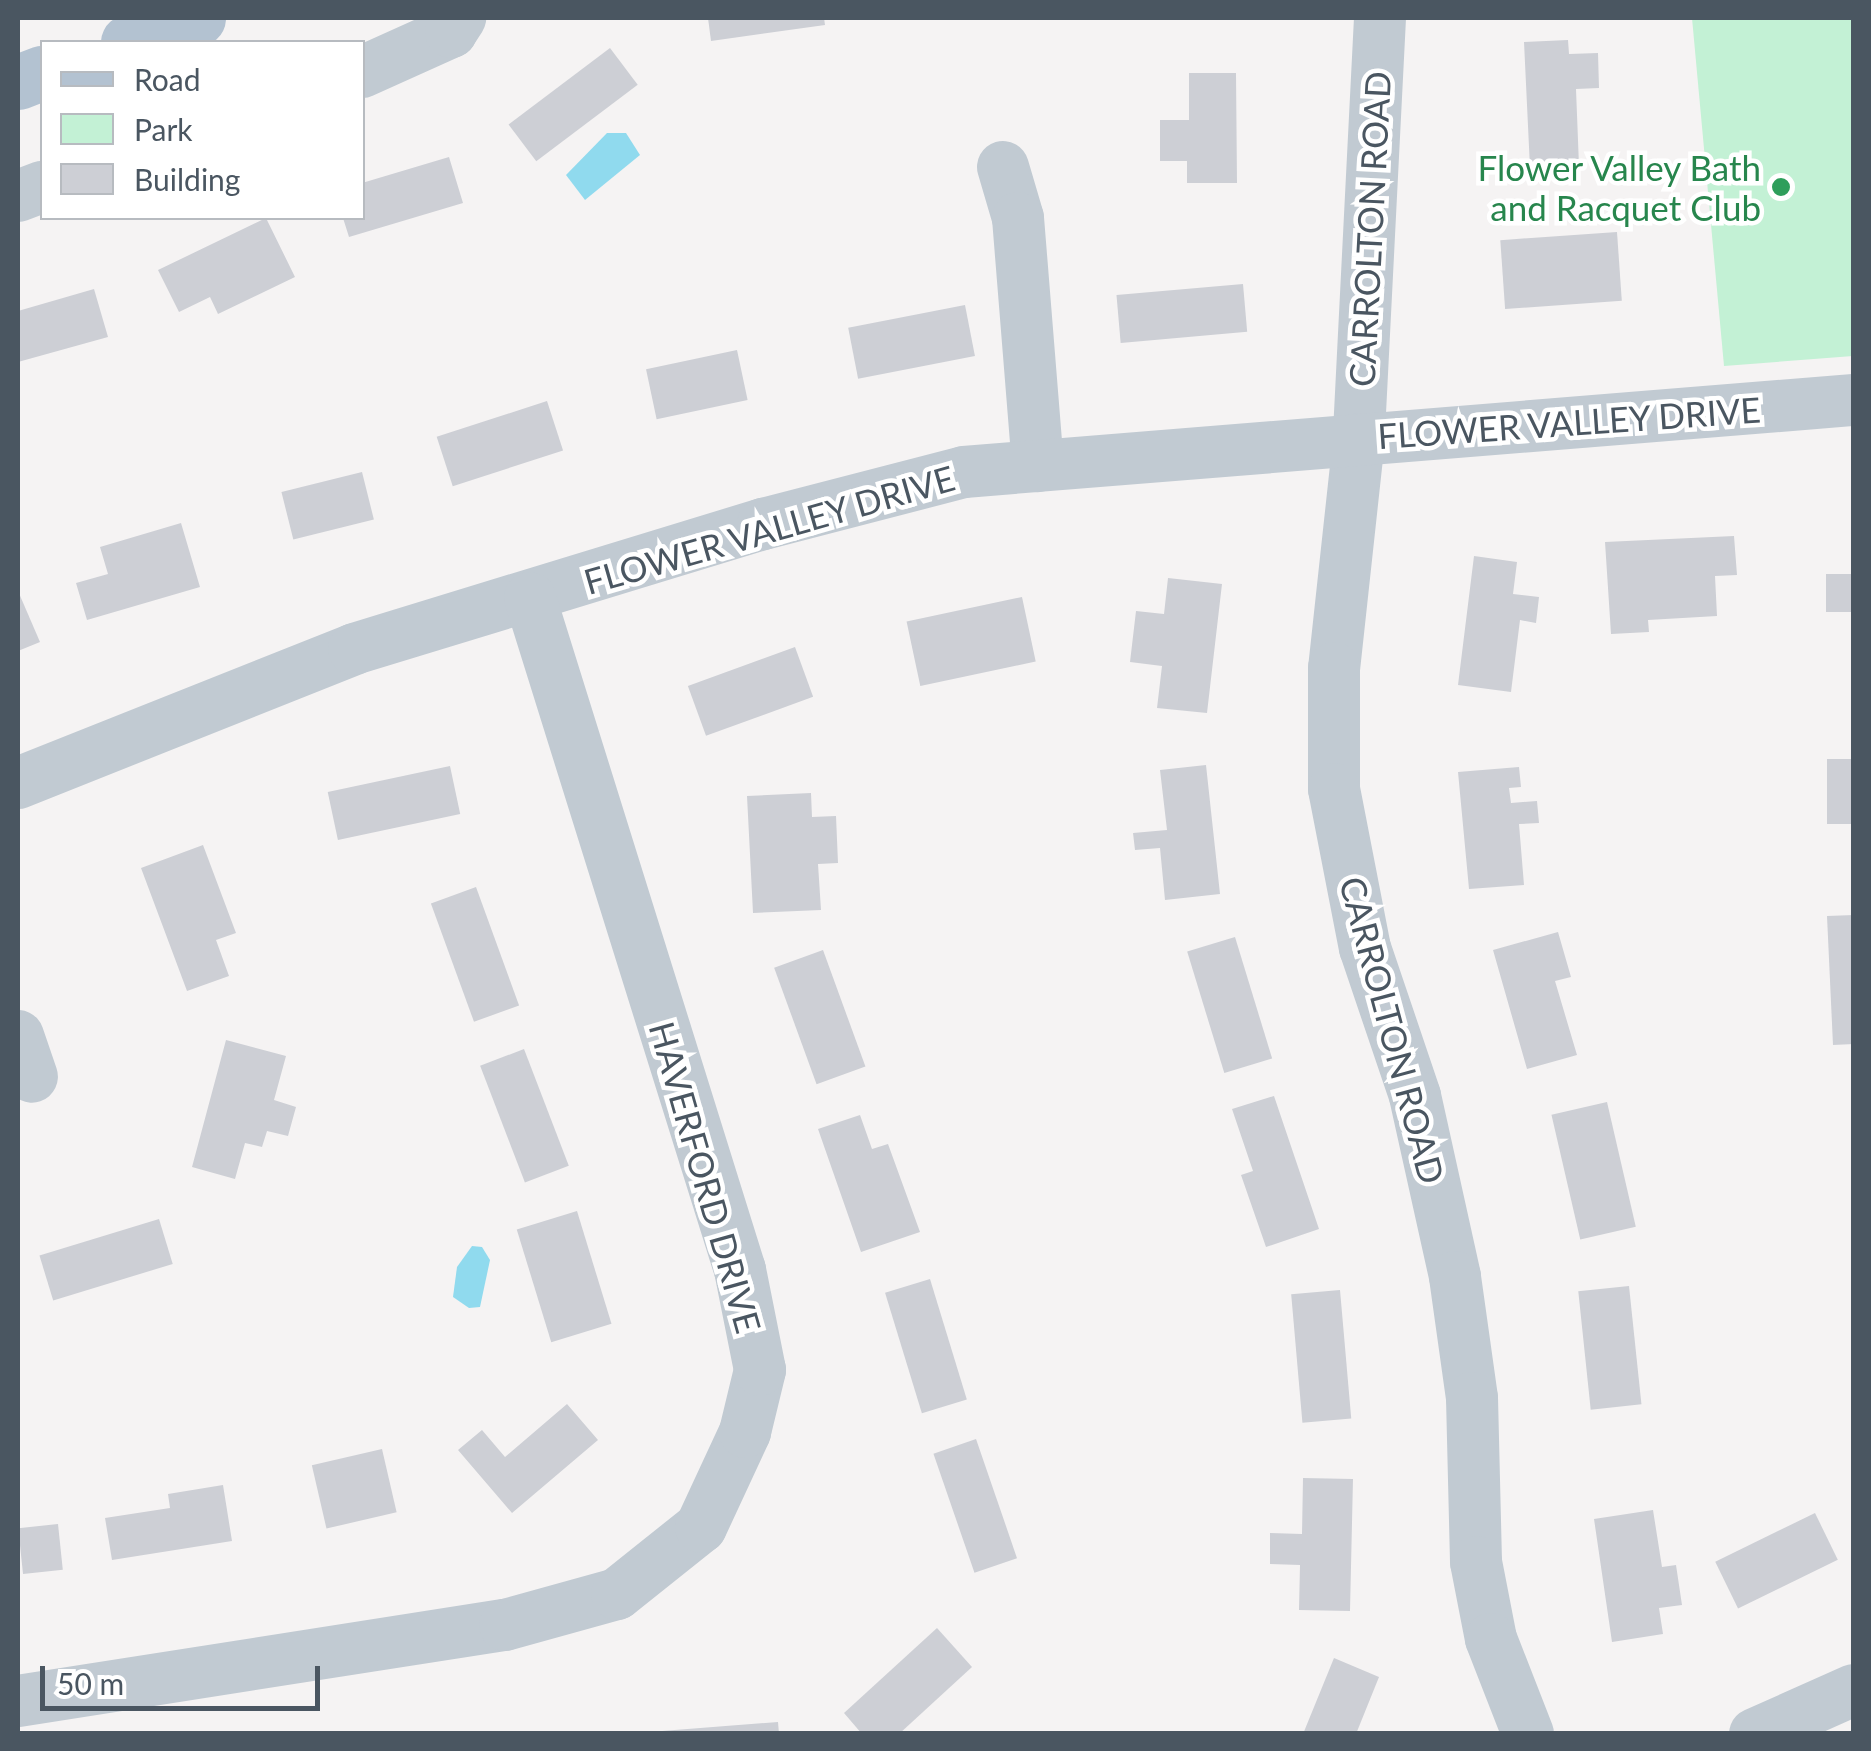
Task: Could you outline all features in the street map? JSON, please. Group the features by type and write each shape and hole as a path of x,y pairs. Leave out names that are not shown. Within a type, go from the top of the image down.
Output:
{"main road":[{"path":"134,40 198,18"}],"street":[{"path":"365,71 452,32 460,18"},
{"name":"CARROLTON ROAD","path":"1380,18 1359,439 1334,668 1334,789 1365,948 1414,1096 1455,1277 1472,1398 1476,1562 1491,1639 1528,1734"},
{"path":"1003,166 1018,218 1038,466"},
{"name":"FLOWER VALLEY DRIVE","path":"18,783 354,650 964,472 1854,400"},
{"name":"HAVERFORD DRIVE","path":"18,1702 505,1625 617,1594 700,1527 745,1432 760,1370 740,1270 530,598"},
{"path":"1756,1734 1854,1690"}],"green space":[{"name":"Flower Valley Bath and Racquet Club","path":"1692,18 1853,18 1853,356 1724,366"}],"water":[{"path":"607,133 626,133 640,155 585,200 566,175"},
{"path":"472,1246 482,1247 490,1260 480,1307 469,1308 453,1297 457,1267"}],"building":[{"path":"708,18 824,18 825,25 711,41"},
{"path":"1568,40 1569,54 1598,53 1599,88 1576,89 1579,166 1530,168 1524,42"},
{"path":"610,48 638,85 536,161 509,124"},
{"path":"1189,73 1236,73 1237,183 1187,183 1187,161 1160,161 1160,120 1189,120"},
{"path":"449,157 463,203 349,237 344,220 365,220 365,182"},
{"path":"267,220 295,277 218,314 210,297 179,312 158,270"},
{"path":"1617,232 1622,301 1505,309 1500,240"},
{"path":"1243,284 1247,332 1121,343 1116,295"},
{"path":"94,289 108,337 18,362 18,311"},
{"path":"965,305 975,356 858,379 848,328"},
{"path":"737,350 748,400 657,419 646,369"},
{"path":"547,401 563,450 453,486 437,437"},
{"path":"362,472 374,520 293,540 281,492"},
{"path":"181,523 200,587 87,620 76,583 108,574 100,547"},
{"path":"1734,536 1737,575 1715,576 1717,616 1648,620 1649,632 1611,634 1605,542"},
{"path":"1474,556 1517,562 1513,594 1539,597 1536,623 1520,620 1511,692 1458,685"},
{"path":"1826,574 1854,574 1854,612 1826,612"},
{"path":"1168,578 1222,584 1207,713 1157,708 1162,666 1130,662 1136,611 1164,614"},
{"path":"18,591 40,642 18,651"},
{"path":"1022,597 1036,662 920,686 907,622"},
{"path":"795,647 813,697 706,736 688,686"},
{"path":"1827,759 1854,759 1854,824 1827,824"},
{"path":"1206,765 1220,894 1165,900 1160,848 1135,850 1133,833 1167,830 1160,770"},
{"path":"450,766 460,814 338,840 328,792"},
{"path":"1519,767 1521,787 1509,788 1511,803 1537,801 1539,823 1519,824 1524,885 1469,889 1458,772"},
{"path":"811,793 812,817 836,816 838,863 818,864 821,910 753,913 747,796"},
{"path":"203,845 236,933 216,940 229,976 187,991 141,868"},
{"path":"476,887 519,1005 474,1022 431,903"},
{"path":"1854,915 1854,1044 1833,1045 1827,916"},
{"path":"1558,932 1571,977 1555,981 1577,1055 1527,1069 1493,950"},
{"path":"1235,937 1272,1058 1224,1073 1187,952"},
{"path":"823,950 865,1067 817,1084 774,968"},
{"path":"226,1040 286,1056 274,1100 296,1107 288,1136 267,1131 262,1147 245,1143 235,1179 192,1167"},
{"path":"524,1049 569,1166 525,1183 480,1066"},
{"path":"1274,1096 1319,1229 1266,1247 1241,1175 1253,1171 1232,1109"},
{"path":"1607,1102 1636,1227 1580,1240 1551,1115"},
{"path":"860,1115 872,1149 888,1144 920,1232 861,1252 818,1129"},
{"path":"577,1211 611,1324 551,1342 517,1229"},
{"path":"159,1219 173,1264 53,1300 39,1256"},
{"path":"930,1279 967,1399 922,1413 885,1293"},
{"path":"1629,1286 1641,1404 1591,1410 1578,1291"},
{"path":"1340,1290 1351,1419 1302,1423 1291,1294"},
{"path":"567,1404 598,1440 512,1513 458,1450 482,1430 505,1457"},
{"path":"976,1439 1017,1558 974,1573 933,1454"},
{"path":"382,1449 397,1512 326,1529 312,1465"},
{"path":"1303,1478 1353,1479 1350,1611 1299,1610 1300,1565 1270,1564 1270,1533 1302,1534"},
{"path":"223,1485 232,1541 112,1560 105,1518 170,1508 168,1494"},
{"path":"1653,1510 1662,1567 1676,1565 1682,1605 1659,1608 1663,1634 1612,1642 1594,1519"},
{"path":"1815,1513 1838,1560 1738,1608 1715,1562"},
{"path":"58,1524 63,1570 23,1574 18,1528"},
{"path":"937,1628 972,1667 899,1734 862,1734 844,1713"},
{"path":"1334,1658 1379,1677 1356,1734 1303,1734"},
{"path":"778,1722 779,1734 662,1734 662,1731"}],"place":[{"name":"Flower Valley Bath and Racquet Club","path":"1781,187"}]}
